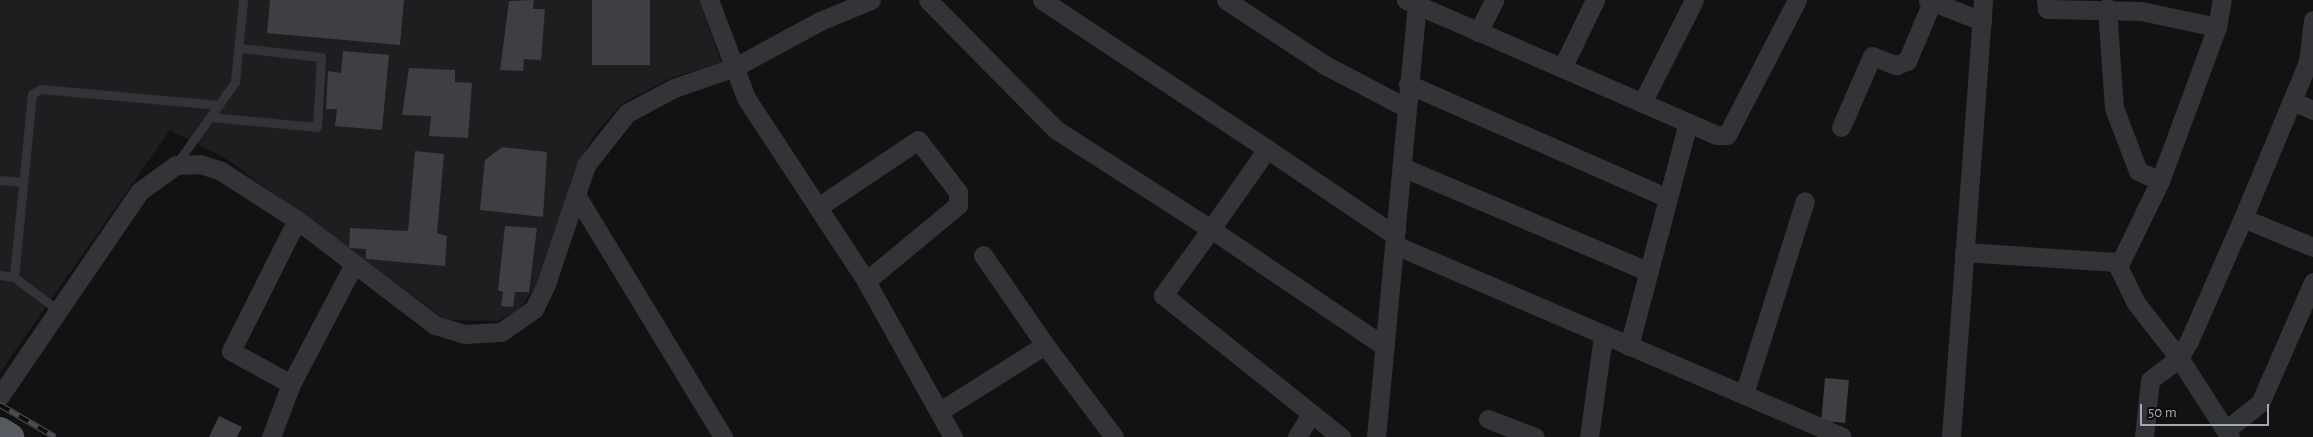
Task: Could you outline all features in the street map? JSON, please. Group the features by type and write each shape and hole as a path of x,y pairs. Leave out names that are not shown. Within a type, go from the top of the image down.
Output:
{"highway":[{"path":"0,431 10,437"}],"street":[{"path":"709,0 746,98 866,281 953,437"},
{"path":"0,396 140,191 176,165 200,164 221,170 297,220 435,325 464,334 501,332 534,309 576,195 597,148 627,113 674,88 735,67 820,21 871,0"},
{"path":"928,0 1055,129 1210,229 1385,347"},
{"path":"1042,0 1267,149 1396,238 1603,336 1744,394 1807,430 1842,437"},
{"path":"1226,0 1325,65 1405,108"},
{"path":"1478,32 1494,0"},
{"path":"1562,68 1595,0"},
{"path":"1642,103 1694,0"},
{"path":"1376,437 1396,238 1413,2 1716,136 1727,134 1797,0"},
{"path":"1951,437 1983,0"},
{"path":"2046,0 2047,9 2107,8 2217,27"},
{"path":"1964,252 2116,262 2122,259 2160,181 2217,27 2222,0"},
{"path":"1841,128 1872,56 1896,65 1907,61 1930,1 1982,21"},
{"path":"2107,8 2114,108 2138,171 2160,181"},
{"path":"2144,437 2150,380 2179,358 2243,218 2308,62 2313,20"},
{"path":"1408,84 1668,198"},
{"path":"2292,101 2313,110"},
{"path":"1629,346 1688,123"},
{"path":"818,207 918,140 958,192 958,205 866,281"},
{"path":"1267,149 1163,295 1341,437"},
{"path":"1402,167 1649,272"},
{"path":"576,195 723,437"},
{"path":"1744,394 1805,201"},
{"path":"2243,218 2313,247"},
{"path":"291,384 231,351 297,220"},
{"path":"983,255 1045,345 1114,437"},
{"path":"2116,262 2136,303 2179,358 2228,433 2260,404 2313,282"},
{"path":"271,437 291,384 354,264"},
{"path":"1589,437 1603,336"},
{"path":"940,411 1045,345"},
{"path":"1297,437 1311,414"},
{"path":"1488,419 1535,437"}],"lane":[{"path":"176,165 235,82 243,0"},
{"path":"210,117 317,126 321,58 238,48"},
{"path":"14,277 29,98 35,90 219,105"},
{"path":"0,180 22,182"},
{"path":"0,275 14,277 58,310"}],"shaded area":[{"path":"0,0 699,0 721,62 671,78 621,104 592,138 575,169 540,280 518,311 497,321 446,320 225,158 170,130 0,372"}],"building":[{"path":"270,0 404,0 400,45 267,33"},
{"path":"534,0 533,9 545,9 541,60 524,59 523,71 500,70 509,1"},
{"path":"592,0 650,0 650,65 592,65"},
{"path":"343,51 389,55 382,130 335,126 337,109 326,109 328,71 341,73"},
{"path":"409,68 455,70 455,82 472,83 468,138 429,136 431,116 402,115"},
{"path":"502,147 547,152 543,217 480,210 485,160"},
{"path":"415,151 444,154 437,233 447,236 445,266 366,259 366,249 349,248 350,228 408,231"},
{"path":"505,226 537,228 529,292 515,292 513,307 501,306 503,292 498,290"},
{"path":"1825,378 1849,380 1845,423 1821,421"},
{"path":"219,416 242,427 237,437 209,437"}],"railway":[{"path":"0,405 55,437"}]}
